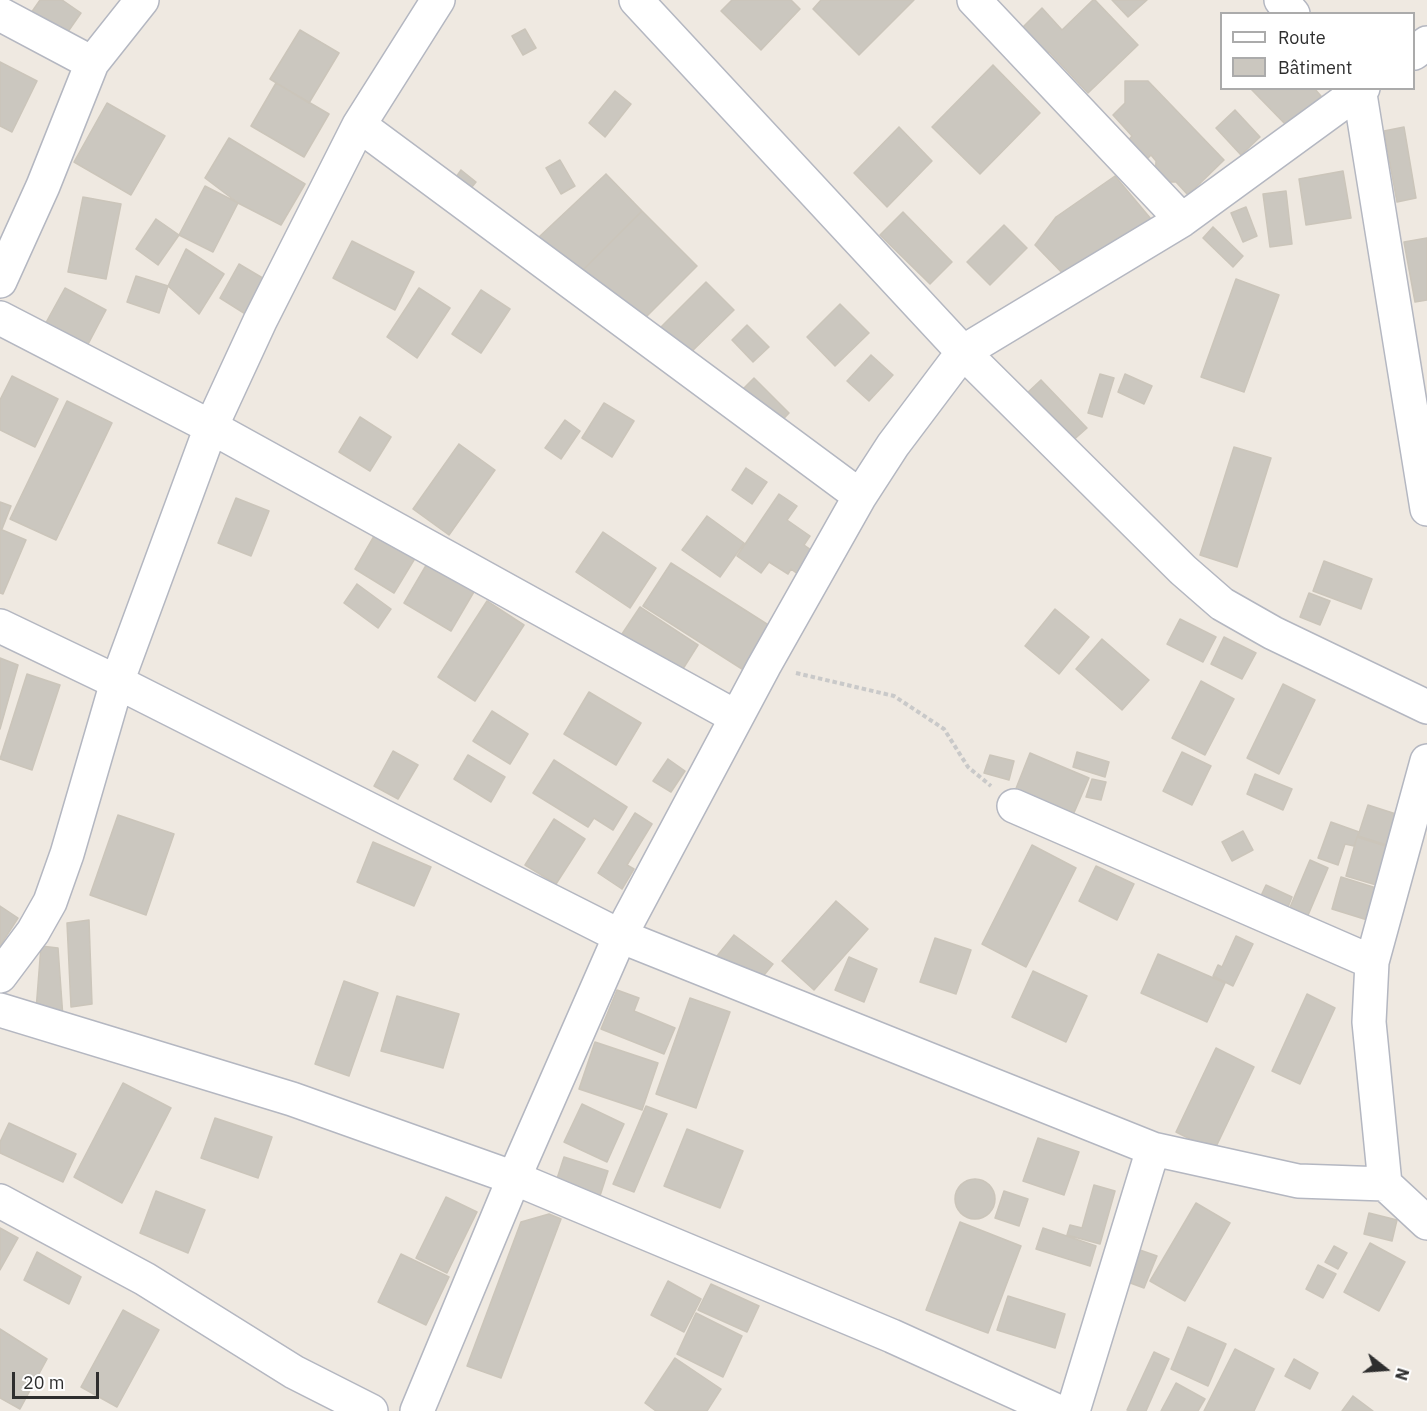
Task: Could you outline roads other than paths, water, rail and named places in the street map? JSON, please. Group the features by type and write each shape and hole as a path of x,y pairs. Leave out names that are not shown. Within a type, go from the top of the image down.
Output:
{"street":[{"path":"0,281 43,186 92,63 142,0"},
{"path":"0,976 33,932 50,902 67,854 117,682 211,427 260,321 360,125 438,0"},
{"path":"636,0 963,352 1183,570 1222,604 1273,633 1427,707"},
{"path":"974,0 1182,220"},
{"path":"1281,0 1291,12"},
{"path":"0,14 92,63"},
{"path":"417,1411 514,1178 620,936 764,666 860,496 893,445 963,352 1182,220 1360,90"},
{"path":"1361,90 1427,509"},
{"path":"360,125 860,496"},
{"path":"0,318 211,427 736,717"},
{"path":"0,626 117,682 620,936 1153,1149 1298,1181 1385,1184"},
{"path":"1427,761 1372,962 1369,1022 1385,1184 1427,1223"},
{"path":"1014,806 1372,962"},
{"path":"0,1010 292,1099 514,1178 892,1336 1057,1411"},
{"path":"1073,1411 1153,1149"},
{"path":"0,1201 145,1279 294,1372 371,1411"}]}
